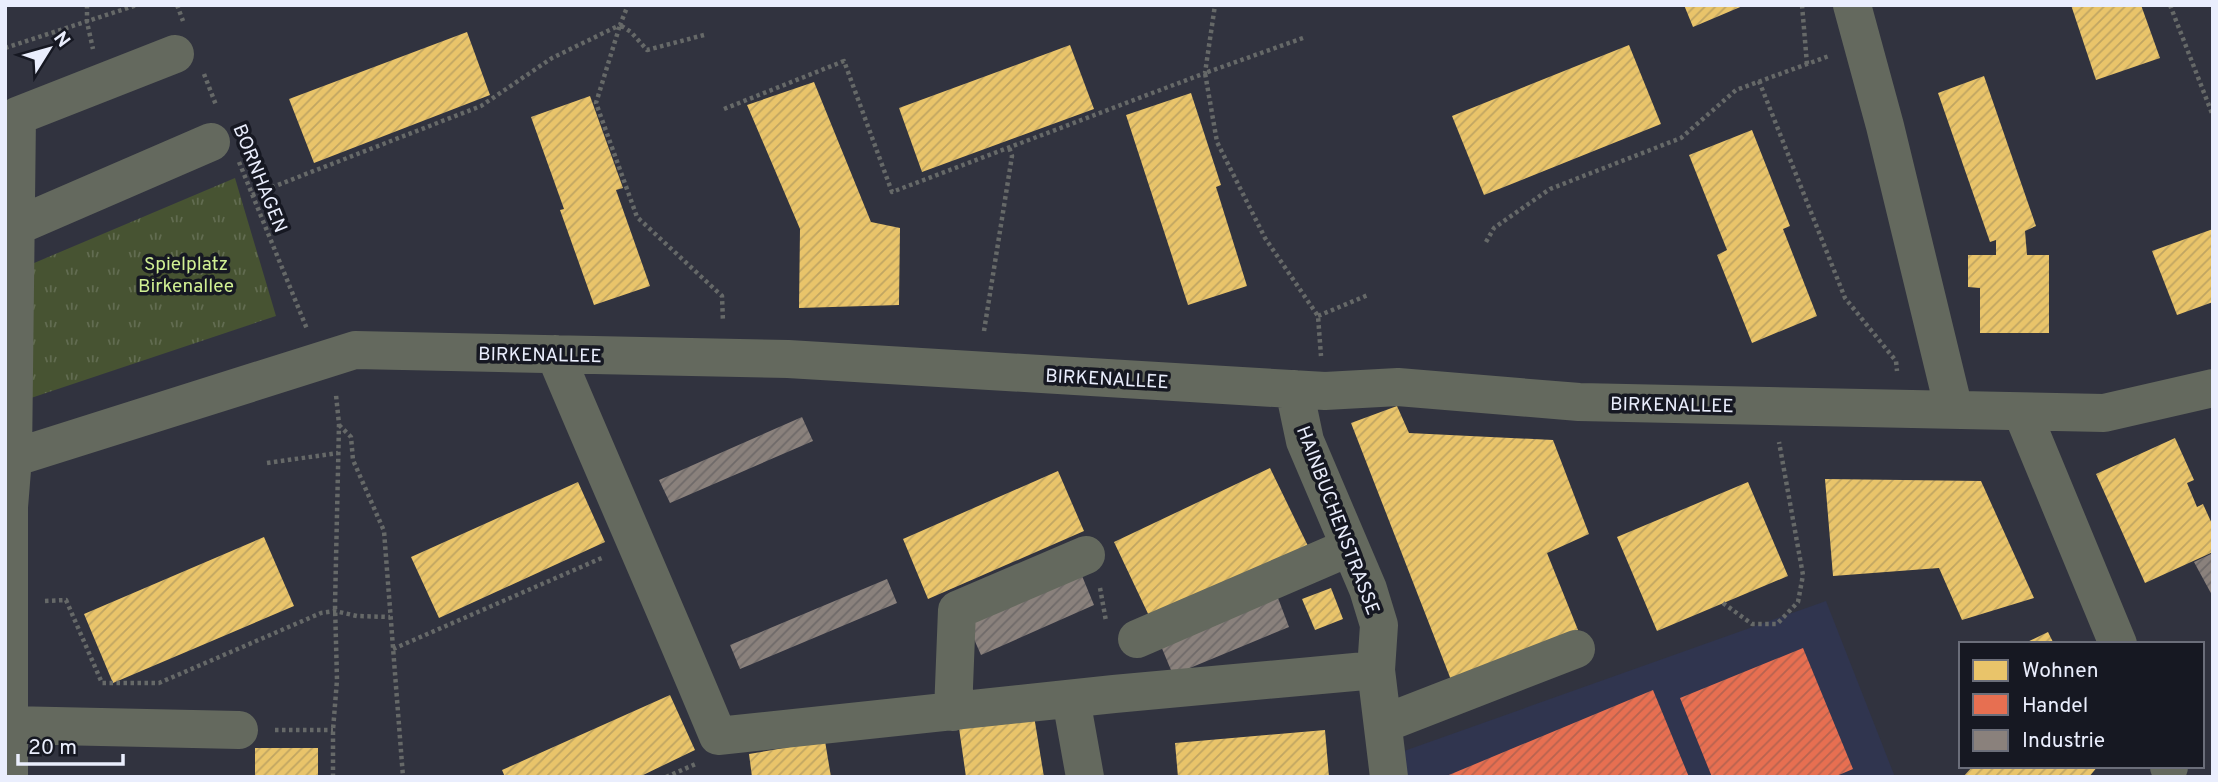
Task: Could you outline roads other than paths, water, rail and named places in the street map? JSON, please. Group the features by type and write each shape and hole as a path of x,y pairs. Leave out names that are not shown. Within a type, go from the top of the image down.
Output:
{"street":[{"path":"1852,5 1885,126 1954,410"},
{"path":"9,777 9,460 17,116 188,50"},
{"path":"16,226 222,137"},
{"name":"BIRKENALLEE","path":"9,460 355,350 788,359 1310,390 1398,387 1579,402 2022,412 2104,413 2213,388"},
{"path":"555,354 719,736 1376,670"},
{"name":"HAINBUCHENSTRASSE","path":"1310,390 1305,441 1368,589 1379,625 1376,670 1389,777"},
{"path":"2022,412 2117,642"},
{"path":"1122,635 1350,547"},
{"path":"953,712 957,610 1086,555"},
{"path":"1383,724 1576,649"},
{"path":"1071,699 1084,777"},
{"path":"9,725 239,730"}],"park label":[{"name":"Spielplatz Birkenallee","path":"186,274"}]}
